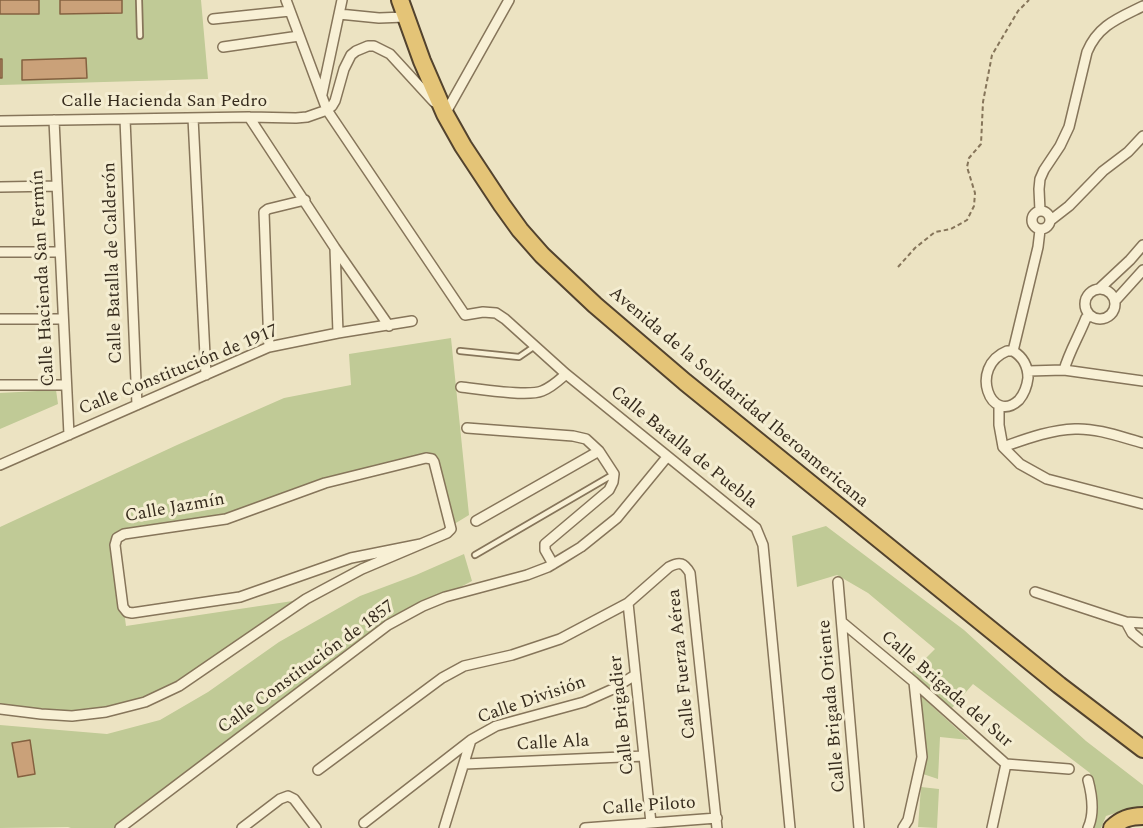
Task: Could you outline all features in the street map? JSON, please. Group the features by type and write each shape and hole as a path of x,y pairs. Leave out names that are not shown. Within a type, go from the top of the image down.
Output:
{"highway":[{"name":"Avenida de la Solidaridad Iberoamericana","path":"400,0 422,61 445,114 463,146 520,230 542,255 586,297 685,382 1059,685 1143,749"},
{"path":"1112,828 1121,820 1143,816"}],"street":[{"path":"286,0 327,110 335,101 344,69 351,56 362,48 374,46 390,54 445,114 509,0"},
{"path":"321,95 342,0"},
{"path":"1040,211 1040,179 1069,127 1091,43 1102,28 1143,6"},
{"path":"213,19 290,11"},
{"path":"339,14 379,18 405,17"},
{"path":"223,47 299,36"},
{"name":"Calle Hacienda San Pedro","path":"0,121 296,118 327,110"},
{"name":"Calle Batalla de Puebla","path":"327,110 465,315 483,312 496,313 505,318 566,374 756,528 763,545 790,828"},
{"path":"249,117 389,326"},
{"path":"193,118 206,375"},
{"name":"Calle Batalla de Calderón","path":"125,119 137,405"},
{"name":"Calle Hacienda San Fermín","path":"54,120 69,435"},
{"path":"1051,220 1047,213 1040,211 1032,219 1034,226 1040,230 1046,229 1051,220 1143,136"},
{"path":"0,187 57,186"},
{"path":"269,347 264,213 268,209 305,200"},
{"path":"1013,351 1038,248 1040,230"},
{"path":"1100,289 1110,293 1115,301 1115,307 1113,313 1107,318 1099,320 1086,310 1085,303 1088,296 1100,289 1143,245"},
{"path":"335,248 338,333"},
{"path":"0,252 60,252"},
{"path":"1115,301 1143,270"},
{"path":"1064,370 1086,318 1091,316"},
{"path":"0,319 63,319"},
{"name":"Calle Constitución de 1917","path":"0,465 269,347 412,321"},
{"path":"1007,351 1013,351 1022,358 1028,371 1027,385 1017,402 1005,406 994,403 988,394 986,374 998,356 1007,351"},
{"path":"1028,371 1064,370 1143,381"},
{"path":"461,387 526,393 540,392 554,386 566,374"},
{"path":"0,385 66,385"},
{"path":"999,406 1002,447 1020,464 1047,479 1143,504"},
{"path":"467,428 573,436 586,439 599,450 614,474 613,482 609,490 545,544 545,550 553,564"},
{"path":"1002,447 1057,430 1077,429 1143,442"},
{"path":"476,521 599,450"},
{"name":"Calle Constitución de 1857","path":"120,828 388,625 445,597 518,578 553,564 581,547 616,518 667,457"},
{"name":"Calle Jazmín","path":"0,709 72,716 106,712 145,702 179,686 306,599 362,569 447,533 451,529 434,462 430,458 325,483 226,519 124,534 117,538 114,545 123,607 127,612 132,613 240,597 351,558 421,544"},
{"name":"Calle Fuerza Aérea","path":"318,770 442,678 464,666 512,655 560,639 628,603 669,567 680,563 686,566 690,573 717,823"},
{"name":"Calle Brigada Oriente","path":"838,582 859,828"},
{"path":"1035,592 1126,622 1143,623"},
{"name":"Calle Brigadier","path":"628,603 651,823"},
{"path":"1126,622 1132,633 1143,642"},
{"name":"Calle Brigada del Sur","path":"843,623 914,682 1006,765 1069,769"},
{"name":"Calle División","path":"363,823 471,740 496,726 584,702 613,689 635,675"},
{"path":"914,682 922,757 906,824 915,828"},
{"path":"445,828 471,740"},
{"name":"Calle Ala","path":"465,764 644,756"},
{"path":"992,828 1006,765"},
{"path":"1088,780 1092,807 1091,823 1088,828"},
{"path":"242,828 288,795 294,799 316,828"},
{"name":"Calle Piloto","path":"585,828 651,823 717,823"}],"lane":[{"path":"139,0 140,36"},
{"path":"460,351 519,357 535,346"},
{"path":"475,555 614,474"}],"path":[{"path":"898,267 915,248 935,232 951,229 967,220 974,206 975,193 967,167 969,158 981,144 983,102 992,55 1018,11 1029,0"}],"green space":[{"path":"0,0 201,0 208,79 0,85"},
{"path":"451,338 469,515 451,526 433,460 325,483 226,519 120,535 115,545 126,626 306,599 179,686 106,712 41,714 0,710 0,527 284,398 351,385 349,354"},
{"path":"56,390 58,404 0,429 0,393"},
{"path":"826,526 964,630 1086,741 1143,785 1143,808 1128,809 1106,816 1101,828 1093,828 1096,807 1090,773 973,684 952,708 910,674 935,649 868,593 837,575 797,587 792,536"},
{"path":"464,554 472,581 388,625 118,828 0,828 0,725 107,734 160,720 208,692 279,642 360,596"},
{"path":"921,696 969,740 940,737 938,779 923,774 925,744"},
{"path":"921,787 939,789 937,828 918,827"}],"building":[{"path":"0,0 39,0 39,14 0,14"},
{"path":"60,0 122,0 122,13 60,14"},
{"path":"86,58 87,78 22,80 22,60"},
{"path":"0,59 2,59 2,78 0,78"},
{"path":"30,740 35,774 18,777 12,743"}]}
